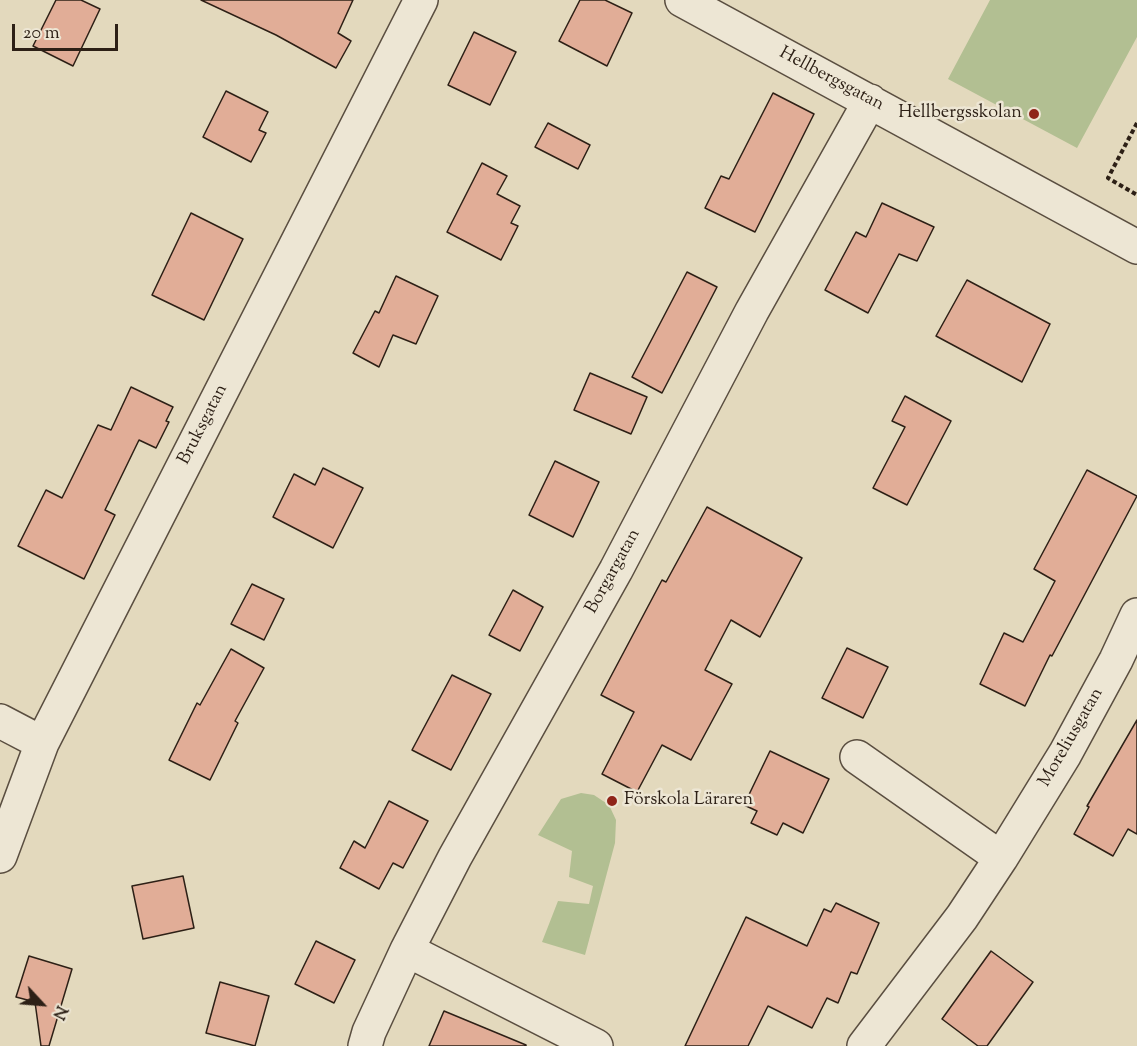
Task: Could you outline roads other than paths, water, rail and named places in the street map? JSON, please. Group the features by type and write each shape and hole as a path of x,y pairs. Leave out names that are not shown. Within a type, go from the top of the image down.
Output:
{"street":[{"name":"Bruksgatan","path":"0,856 42,743 421,0"},
{"name":"Hellbergsgatan","path":"682,0 1137,247"},
{"name":"Borgargatan","path":"365,1046 369,1032 407,950 455,857 616,570 752,311 870,101"},
{"name":"Moreliusgatan","path":"864,1046 955,926 1001,858 1065,754 1116,660 1137,615"},
{"path":"0,721 42,743"},
{"path":"857,757 1001,858"},
{"path":"407,950 596,1046"}],"place":[{"name":"Hellbergsskolan","path":"1034,114"},
{"name":"Förskola Läraren","path":"612,801"}]}
